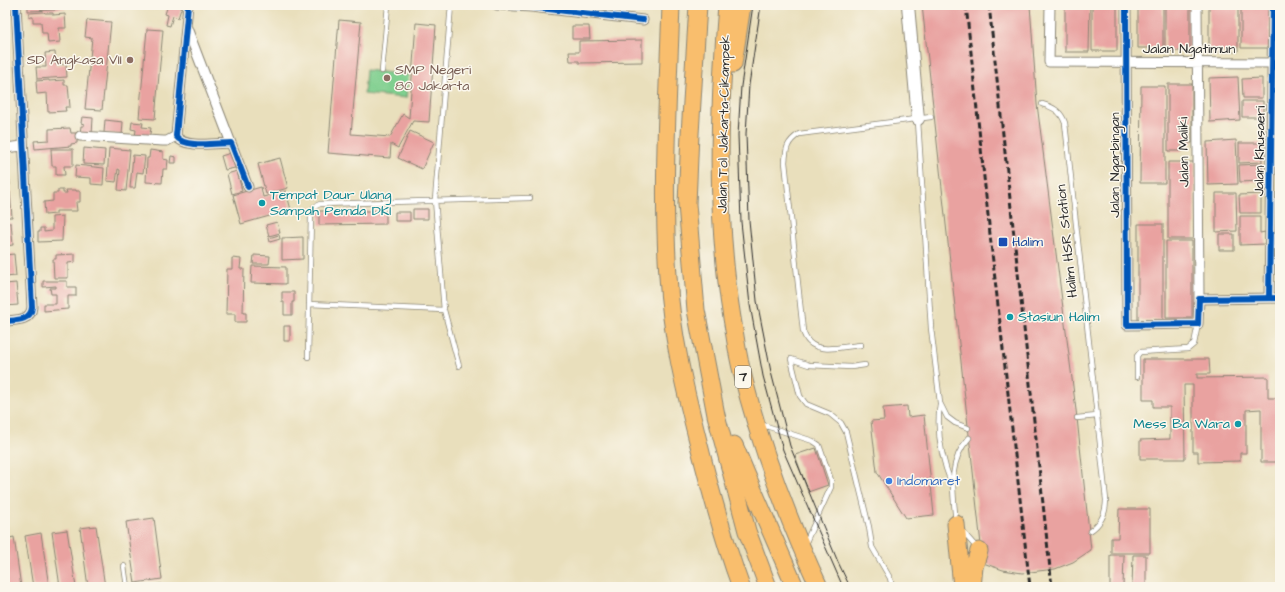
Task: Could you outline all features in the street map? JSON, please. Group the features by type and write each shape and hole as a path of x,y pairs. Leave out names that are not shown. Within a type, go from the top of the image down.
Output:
{"highway":[{"path":"671,5 665,202 668,278 676,342 687,398 707,477 741,587"},
{"name":"Jalan Tol Jakarta–Cikampek","path":"698,5 687,204 696,310 716,415 747,531 768,587"},
{"name":"Jalan Tol Jakarta–Cikampek","path":"727,5 722,74 720,155 722,237 728,293 740,367 755,422 802,550 819,587"},
{"path":"720,155 742,5"},
{"name":"Jalan Tol Jakarta–Cikampek","path":"713,395 722,412 747,476 795,587"},
{"path":"956,524 962,587"},
{"path":"972,587 974,567 980,551"}],"street":[{"path":"5,321 27,317 31,313 32,307 16,5"},
{"path":"188,5 176,136 180,141 187,144 231,143"},
{"path":"497,5 643,20"},
{"path":"908,5 918,119"},
{"name":"Jalan Ngatimun","path":"1050,5 1049,62 1277,63"},
{"name":"Jalan Ngarbingan","path":"1126,5 1127,325 1198,324"},
{"name":"Jalan Maliki","path":"1197,5 1198,324"},
{"name":"Jalan Khusaeri","path":"1269,298 1277,63 1273,5"},
{"path":"186,27 248,187"},
{"path":"80,136 167,141 176,136"},
{"path":"5,148 23,146"},
{"path":"1199,299 1280,298"}],"lane":[{"path":"382,71 388,5"},
{"path":"451,5 435,200 444,310 459,366"},
{"name":"Halim HSR Station","path":"1042,104 1055,109 1060,113 1065,123 1106,500 1106,508 1101,521 1090,531"},
{"path":"861,345 826,348 816,347 808,341 803,330 785,162 786,150 790,140 799,134 931,117"},
{"path":"918,119 932,328 940,402 938,418 941,449 947,473 953,486"},
{"path":"308,357 311,216 312,209 314,207 320,204 530,198"},
{"path":"309,304 444,310"},
{"path":"1136,377 1137,356 1140,352 1188,349 1194,344 1198,324"},
{"path":"865,365 851,367 809,365 791,359 800,396 806,404 830,414 841,422 846,432 869,527 872,547 890,578 892,587"},
{"path":"940,402 947,417 955,423 968,428"},
{"path":"1077,418 1097,416"},
{"path":"755,422 813,441 819,446 831,480 831,487 802,550"},
{"path":"969,438 958,454 954,466 953,486 956,524 980,551"},
{"path":"124,566 127,587"}],"green space":[{"path":"366,70 409,75 406,98 364,94"}],"building":[{"path":"28,5 66,5 66,8 28,11"},
{"path":"168,5 182,6 178,18 173,16 170,26 166,25 168,15 165,14"},
{"name":"Stasiun Halim","path":"922,5 1030,5 1037,104 1077,418 1091,550 1073,562 1055,569 1022,573 1003,570 983,563"},
{"path":"1065,5 1090,5 1089,52 1065,52"},
{"path":"1092,5 1117,5 1117,51 1092,51"},
{"path":"1138,5 1163,5 1163,48 1138,48"},
{"path":"1165,5 1190,5 1190,51 1165,51"},
{"path":"1209,5 1238,5 1238,52 1209,52"},
{"path":"1241,5 1270,5 1270,48 1241,48"},
{"path":"29,13 53,13 53,15 65,14 66,28 59,28 60,42 48,43 47,33 42,33 41,22 33,22 33,17 29,17"},
{"path":"87,20 111,22 102,110 85,109 92,38 85,37"},
{"path":"339,20 361,22 351,134 390,137 403,114 409,118 416,23 436,25 429,122 413,121 398,148 391,144 390,158 328,153"},
{"path":"572,26 589,26 590,39 572,39"},
{"path":"147,29 163,30 155,119 139,118"},
{"path":"642,40 642,62 579,63 579,61 570,61 569,52 579,52 579,41"},
{"path":"55,52 56,65 66,64 67,77 37,79 36,67 46,67 45,53"},
{"path":"1238,77 1240,120 1210,122 1209,78"},
{"path":"1262,78 1262,98 1243,98 1242,79"},
{"path":"64,80 64,85 68,85 70,107 65,107 66,111 48,112 47,93 37,94 36,81"},
{"path":"1168,84 1192,84 1192,143 1182,143 1182,151 1168,151"},
{"path":"1141,86 1165,86 1165,183 1140,183"},
{"path":"1242,101 1263,101 1263,117 1242,117"},
{"path":"82,117 93,118 92,135 80,133 81,126 84,126 84,124 81,123"},
{"path":"105,120 123,122 122,135 104,133"},
{"path":"132,122 143,123 142,127 151,128 149,139 135,137 136,130 131,129"},
{"path":"70,128 71,133 77,133 77,143 71,144 71,146 35,149 34,141 49,140 49,129"},
{"path":"410,131 434,142 422,169 398,158"},
{"path":"1236,140 1238,184 1208,185 1207,142"},
{"path":"1239,143 1261,143 1262,162 1239,163"},
{"path":"84,148 105,150 104,165 83,164"},
{"path":"109,148 130,150 126,191 118,190 120,170 118,169 116,182 107,181"},
{"path":"51,149 73,149 73,166 64,166 65,175 56,175 56,166 52,166"},
{"path":"150,150 163,152 163,159 168,160 167,169 163,169 162,183 146,182 147,158 149,158"},
{"path":"231,153 235,168 225,170 221,156"},
{"path":"133,155 145,156 143,173 137,172 135,188 130,188"},
{"path":"171,156 176,157 176,163 170,163"},
{"path":"280,158 288,188 266,194 258,164"},
{"path":"8,161 10,185 5,185 5,162"},
{"path":"1168,162 1195,162 1194,239 1168,239"},
{"path":"1262,164 1262,181 1240,182 1239,165"},
{"path":"76,165 104,168 103,185 91,184 91,178 75,177"},
{"path":"237,171 242,191 232,194 227,174"},
{"name":"Tempat Daur Ulang Sampah Pemda DKI","path":"261,187 263,197 286,191 291,210 241,224 233,195"},
{"path":"58,190 63,190 63,193 67,193 66,190 80,191 80,202 76,202 77,211 56,211 56,214 45,215 44,202 53,201 53,193 58,193"},
{"path":"5,192 10,192 12,217 5,217"},
{"path":"1216,193 1236,193 1237,231 1216,232"},
{"path":"1261,194 1261,213 1240,213 1239,195"},
{"path":"413,209 428,209 428,219 413,219"},
{"path":"319,211 386,211 386,224 319,225"},
{"path":"395,212 410,212 410,221 395,221"},
{"path":"63,216 62,241 38,242 38,232 40,232 40,228 44,228 44,232 52,231 52,217"},
{"path":"1240,216 1260,216 1260,233 1265,232 1265,244 1240,245"},
{"path":"277,222 280,233 269,236 266,225"},
{"path":"5,223 11,223 13,245 5,246"},
{"path":"1138,224 1163,224 1163,320 1138,320"},
{"path":"1219,234 1234,234 1234,250 1219,250"},
{"path":"279,235 280,239 270,242 269,238"},
{"path":"303,237 303,259 282,260 282,238"},
{"path":"1166,241 1192,241 1192,318 1166,318"},
{"path":"14,254 16,276 5,277 5,255"},
{"path":"75,254 75,262 68,263 68,278 54,278 53,259 56,259 56,255"},
{"path":"254,255 270,256 269,264 253,264"},
{"path":"232,258 241,259 240,269 244,269 243,313 246,313 246,322 235,322 235,314 226,314 227,269 232,269"},
{"path":"252,266 286,267 286,284 251,283"},
{"path":"43,281 67,281 67,287 76,287 76,296 68,296 68,309 44,311 44,304 56,304 56,294 51,294 50,288 56,288 56,286 43,287"},
{"path":"16,283 18,305 5,306 5,284"},
{"path":"282,292 294,292 292,315 284,315"},
{"path":"284,326 290,326 290,341 284,341"},
{"name":"Mess Ba Wara","path":"1143,359 1209,359 1210,374 1197,374 1197,378 1268,377 1268,398 1280,398 1280,462 1261,462 1261,409 1246,410 1246,453 1240,453 1240,461 1198,462 1198,452 1193,452 1193,385 1184,385 1185,459 1140,459 1140,440 1170,439 1170,407 1153,407 1153,400 1143,400"},
{"path":"907,406 908,417 924,415 934,515 906,518 877,472 871,421 884,420 883,408"},
{"path":"816,448 828,485 808,492 795,455"},
{"path":"1119,509 1150,509 1150,553 1111,553 1111,538 1118,538"},
{"path":"154,518 162,579 135,583 126,522"},
{"path":"96,526 105,587 88,587 80,528"},
{"path":"67,530 76,587 60,587 52,532"},
{"path":"41,533 49,587 33,587 25,536"},
{"path":"14,537 21,587 5,587 5,539"},
{"path":"1110,555 1124,555 1123,587 1110,587"},
{"path":"1133,555 1146,555 1146,587 1132,587"},
{"path":"162,584 162,587 138,587 138,586"}],"tram line":[{"path":"753,5 741,86 738,135 741,222 750,305 763,376 783,450 843,587"},
{"path":"761,5 749,85 746,134 749,220 757,301 771,372 790,446 838,562 850,587"}],"railway":[{"path":"966,5 991,244 1030,587"},
{"path":"989,5 1052,587"}],"cycle path":[{"path":"5,321 18,320 26,317 31,312 32,307 16,5"},
{"path":"188,5 176,136 186,143 193,144 231,143 248,187"},
{"path":"497,5 531,7 643,20"},
{"path":"1126,5 1127,325 1198,324 1199,299 1280,298"},
{"path":"1269,298 1273,5"}],"place":[{"name":"SD Angkasa VII","path":"130,60"},
{"name":"SMP Negeri 80 Jakarta","path":"387,78"},
{"name":"Tempat Daur Ulang Sampah Pemda DKI","path":"262,203"},
{"name":"Halim","path":"1003,242"},
{"name":"Stasiun Halim","path":"1010,317"},
{"name":"Mess Ba Wara","path":"1238,424"},
{"name":"Indomaret","path":"889,481"}]}
